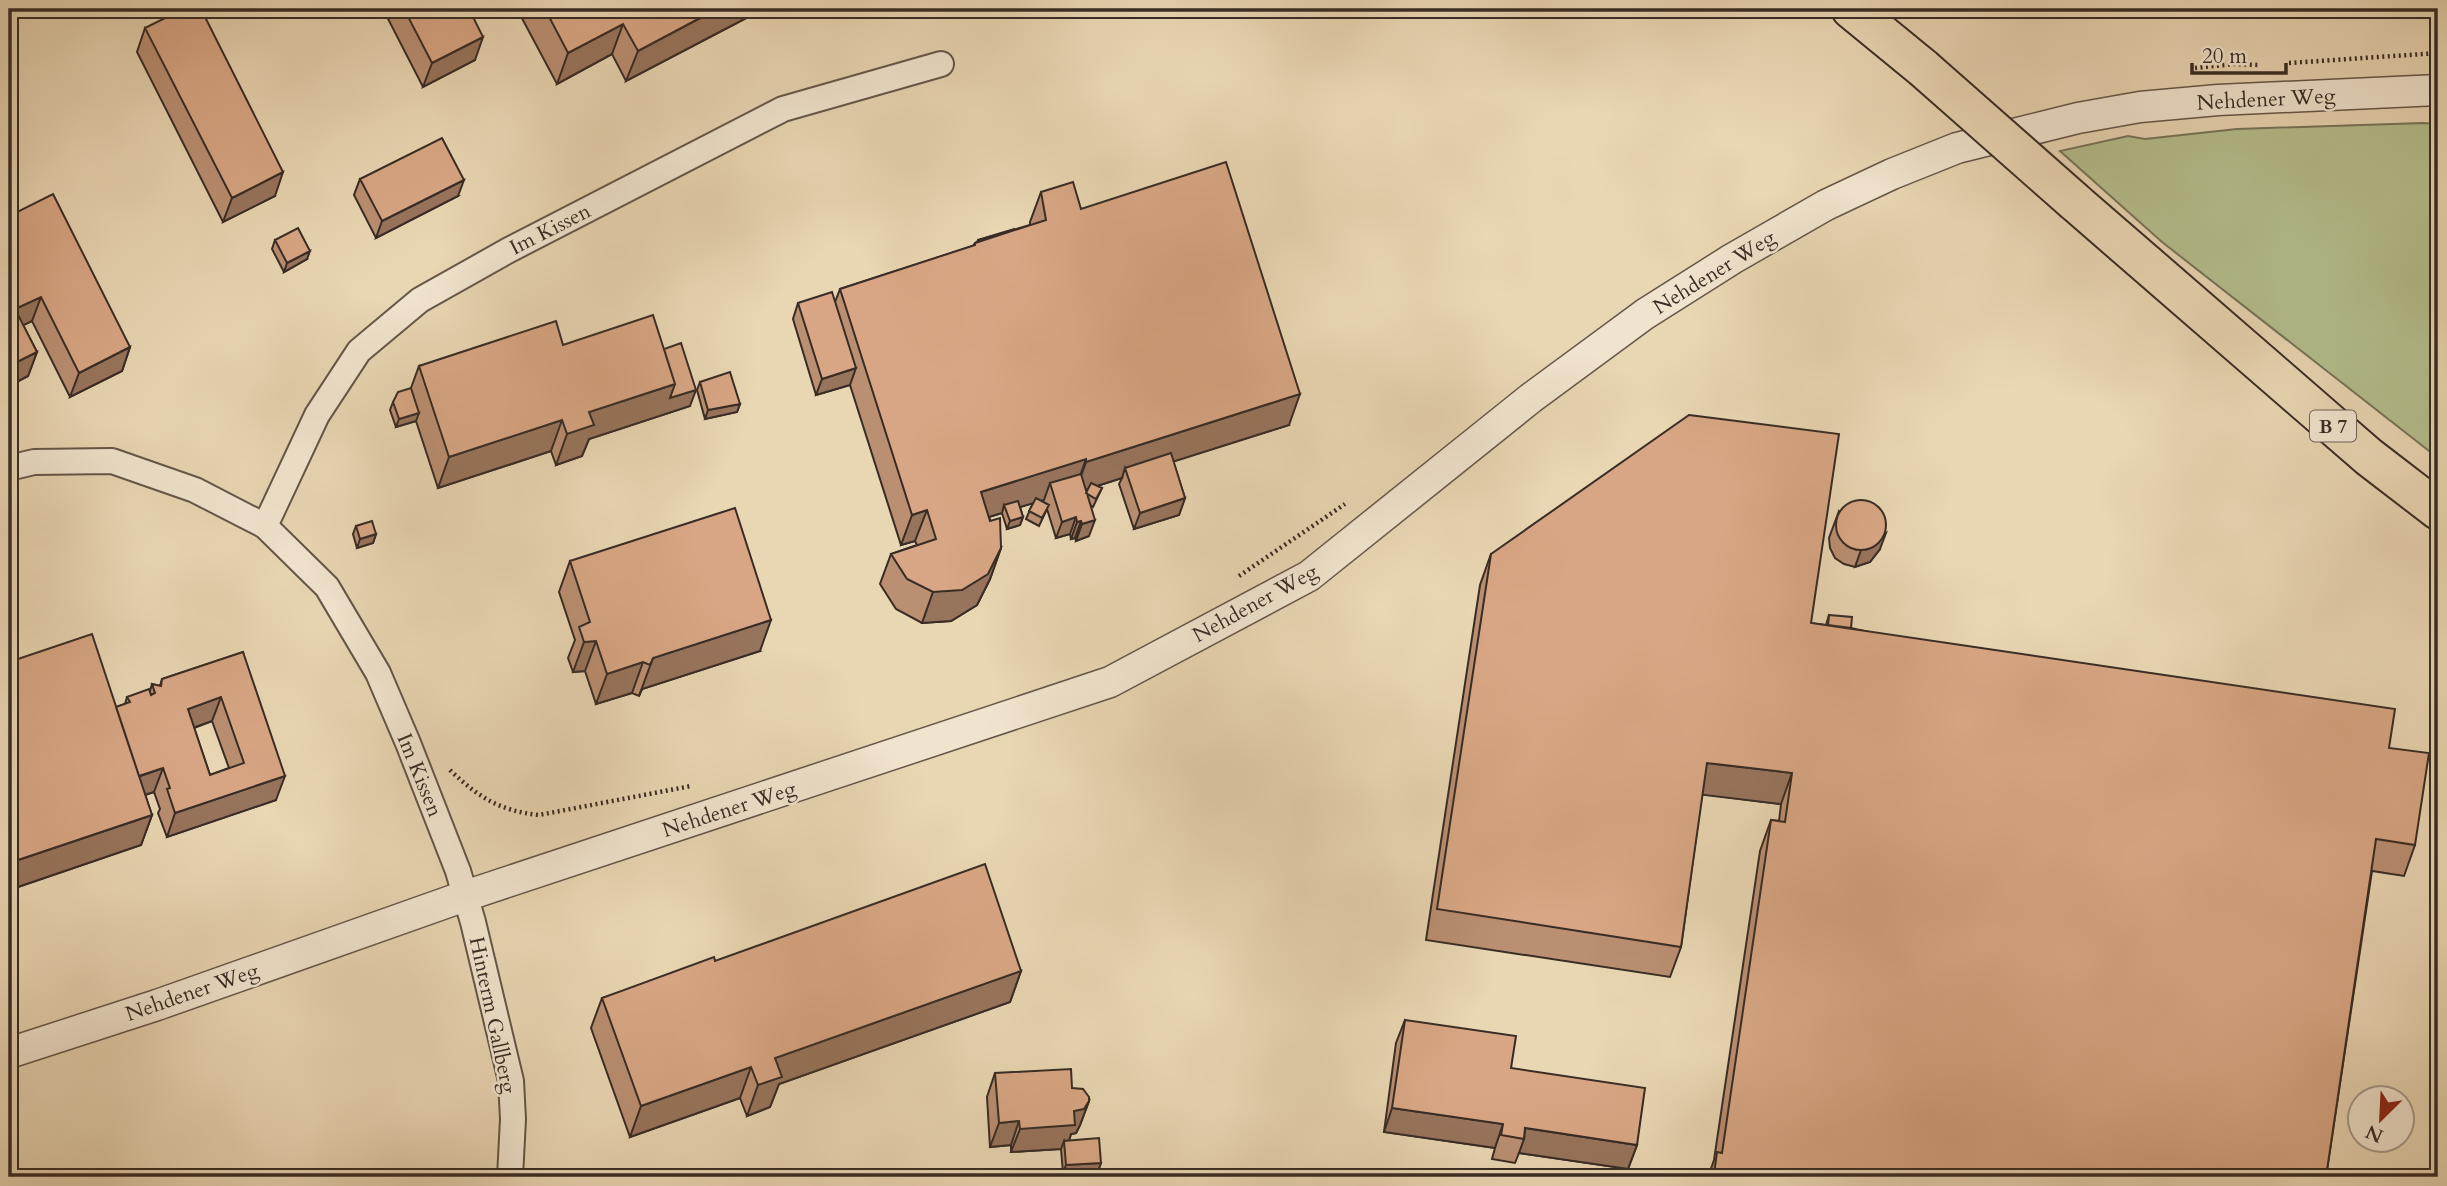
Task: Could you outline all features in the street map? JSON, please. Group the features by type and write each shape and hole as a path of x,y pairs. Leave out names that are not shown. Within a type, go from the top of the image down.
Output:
{"main road":[{"name":"B 7","path":"1851,9 1923,68 2369,457 2438,510"}],"street":[{"name":"Im Kissen","path":"265,526 317,415 359,351 420,300 509,250 783,109 941,64"},
{"name":"Nehdener Weg","path":"9,1052 157,1005 465,896 1110,682 1309,576 1531,398 1645,314 1732,259 1826,205 1957,148 2066,121 2140,107 2218,100 2438,90"},
{"name":"Im Kissen","path":"9,468 34,462 112,461 195,490 265,526 327,587 378,673 458,871 465,896"},
{"name":"Hinterm Gallberg","path":"465,896 511,1081 513,1119 510,1177"}],"path":[{"path":"2283,64 2438,53"},
{"path":"2194,68 2234,64 2271,65"},
{"path":"1234,579 1345,504"},
{"path":"408,743 447,768 473,793 515,813 569,811 703,783"}],"green space":[{"path":"2438,124 2438,458 2162,242 2060,151 2128,136 2145,139 2237,129"}],"building":[{"path":"183,9 201,9 283,172 232,198 145,28"},
{"path":"404,9 469,9 483,37 432,63"},
{"path":"545,9 717,9 638,51 623,24 568,53"},
{"path":"442,138 464,180 382,221 360,179"},
{"path":"1226,162 1300,394 1086,462 1086,459 981,492 990,521 1000,518 1001,548 988,574 962,590 933,592 907,579 891,554 936,539 927,510 912,515 840,289 1046,220 1041,192 1073,182 1081,209"},
{"path":"53,194 130,347 79,373 41,297 15,309 37,352 9,366 9,249 14,246 9,235 9,216"},
{"path":"298,228 310,251 287,263 275,240"},
{"path":"1014,230 978,242 978,240"},
{"path":"832,292 856,368 822,379 798,303"},
{"path":"653,315 675,384 589,412 594,425 567,434 562,420 449,457 419,366 556,321 563,345"},
{"path":"681,343 696,390 670,398 675,384 664,349"},
{"path":"730,372 740,404 708,410 700,382"},
{"path":"411,388 419,413 399,419 393,402 398,392"},
{"path":"1689,415 1839,434 1811,623 2395,709 2389,748 2429,753 2415,845 2376,839 2326,1177 1782,1177 1753,1173 1753,1176 1740,1174 1740,1177 1732,1177 1714,1174 1717,1152 1722,1153 1771,820 1785,822 1792,773 1707,763 1681,947 1437,909 1491,554"},
{"path":"1171,453 1185,498 1140,513 1125,468"},
{"path":"1081,474 1095,520 1082,524 1081,521 1077,522 1076,517 1062,522 1050,483"},
{"path":"1091,483 1102,488 1096,499 1086,493"},
{"path":"1036,498 1049,505 1042,518 1029,511"},
{"path":"1018,501 1023,517 1010,521 1004,505"},
{"path":"1851,501 1871,501 1885,515 1885,535 1871,549 1851,549 1837,535 1837,515"},
{"path":"735,508 771,620 653,658 650,665 643,662 607,674 596,641 584,642 579,627 590,622 570,561"},
{"path":"372,521 376,534 360,539 356,526"},
{"path":"1829,615 1852,617 1851,628 1828,625"},
{"path":"92,634 152,815 9,863 9,662"},
{"path":"243,652 285,776 175,813 163,768 139,776 116,707 130,702 127,697 149,689 151,695 155,693 152,684 161,686 162,679","holes":["221,697 244,763 210,775 188,709"]},
{"path":"985,864 1021,971 775,1058 782,1077 758,1085 751,1067 641,1106 602,998 714,957 715,961"},
{"path":"1405,1020 1516,1036 1511,1068 1645,1088 1637,1145 1525,1128 1524,1139 1501,1135 1503,1124 1392,1108"},
{"path":"1071,1069 1072,1088 1083,1089 1089,1097 1084,1109 1074,1111 1075,1125 1020,1129 1019,1121 999,1123 995,1073"},
{"path":"1099,1138 1101,1163 1066,1165 1064,1141"}]}
